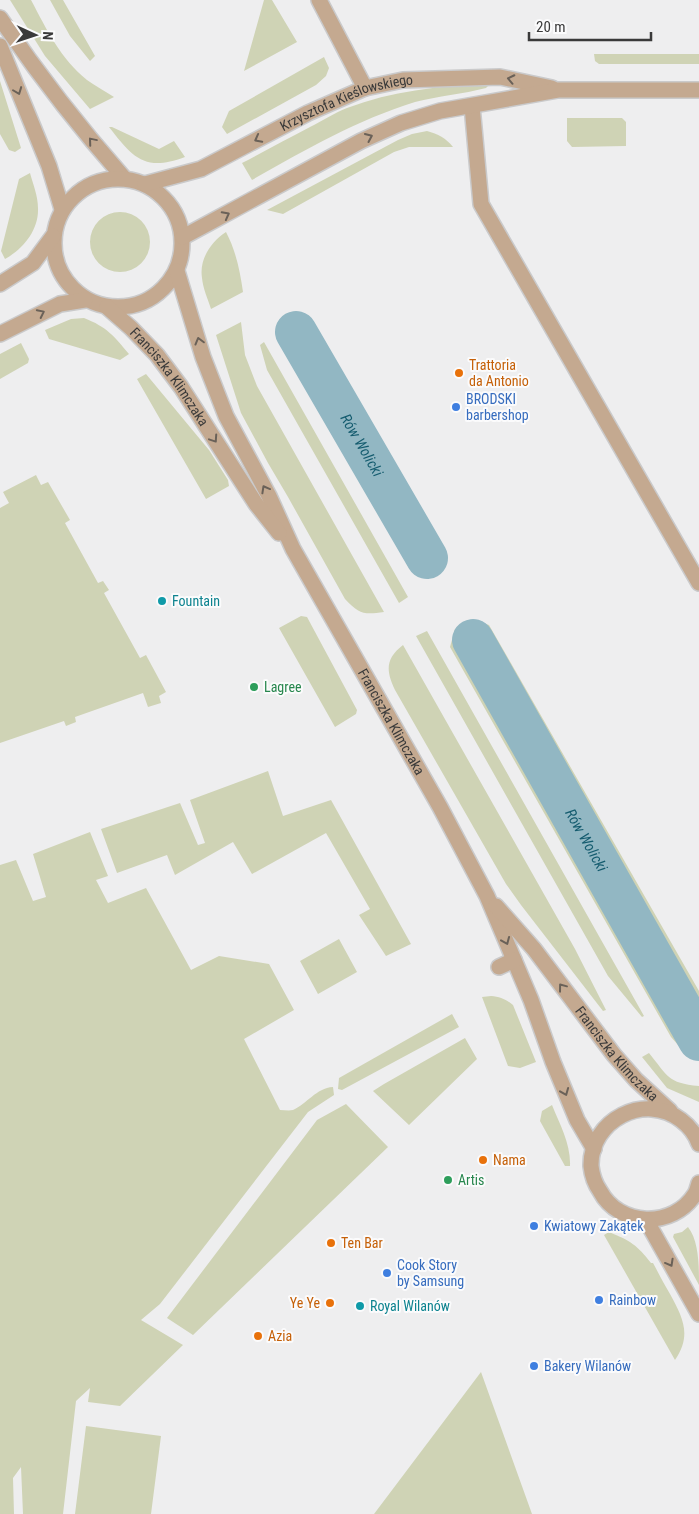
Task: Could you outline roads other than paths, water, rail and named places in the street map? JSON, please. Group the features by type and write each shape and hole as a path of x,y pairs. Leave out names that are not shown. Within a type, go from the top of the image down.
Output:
{"street":[{"path":"318,0 365,88"},
{"path":"0,18 31,64 124,178"},
{"path":"0,46 44,152 62,209"},
{"name":"Krzysztofa Kieślowskiego","path":"145,184 201,169 308,113 365,88 403,80 500,77 558,90"},
{"name":"Krzysztofa Kieślowskiego","path":"183,237 361,141 401,122 440,111 558,90 699,90"},
{"path":"472,106 481,204 699,583"},
{"path":"0,284 33,263 53,236 62,209 78,191 100,180 124,178 145,184 164,197 177,216 183,237 177,271 160,293 135,306 107,307 85,300 71,288 60,272 54,255 53,236"},
{"name":"Franciszka Klimczaka","path":"177,271 203,357 226,416 269,496 292,550 440,807 487,896 577,1120 594,1150"},
{"path":"0,334 60,304 85,300"},
{"name":"Franciszka Klimczaka","path":"107,307 157,355 181,387 256,504 292,550"},
{"name":"Franciszka Klimczaka","path":"487,896 534,949 580,1011 636,1080 687,1125 699,1141"},
{"path":"498,967 514,960"},
{"path":"674,1115 659,1110 642,1109 626,1112 612,1121 600,1134 594,1150 592,1166 595,1183 603,1198 614,1210 630,1217 646,1220 665,1217 682,1208 698,1193"},
{"path":"646,1220 699,1314"}],"waterway":[{"name":"Rów Wolicki","path":"296,332 427,558"},
{"name":"Rów Wolicki","path":"473,640 699,1040"}],"place":[{"name":"Trattoria da Antonio","path":"459,373"},
{"name":"BRODSKI barbershop","path":"456,407"},
{"name":"Fountain","path":"162,601"},
{"name":"Lagree","path":"254,687"},
{"name":"Nama","path":"483,1160"},
{"name":"Artis","path":"448,1180"},
{"name":"Kwiatowy Zakątek","path":"534,1226"},
{"name":"Ten Bar","path":"331,1243"},
{"name":"Cook Story by Samsung","path":"387,1273"},
{"name":"Rainbow","path":"599,1300"},
{"name":"Ye Ye","path":"330,1303"},
{"name":"Royal Wilanów","path":"360,1306"},
{"name":"Azia","path":"258,1336"},
{"name":"Bakery Wilanów","path":"534,1366"}]}
